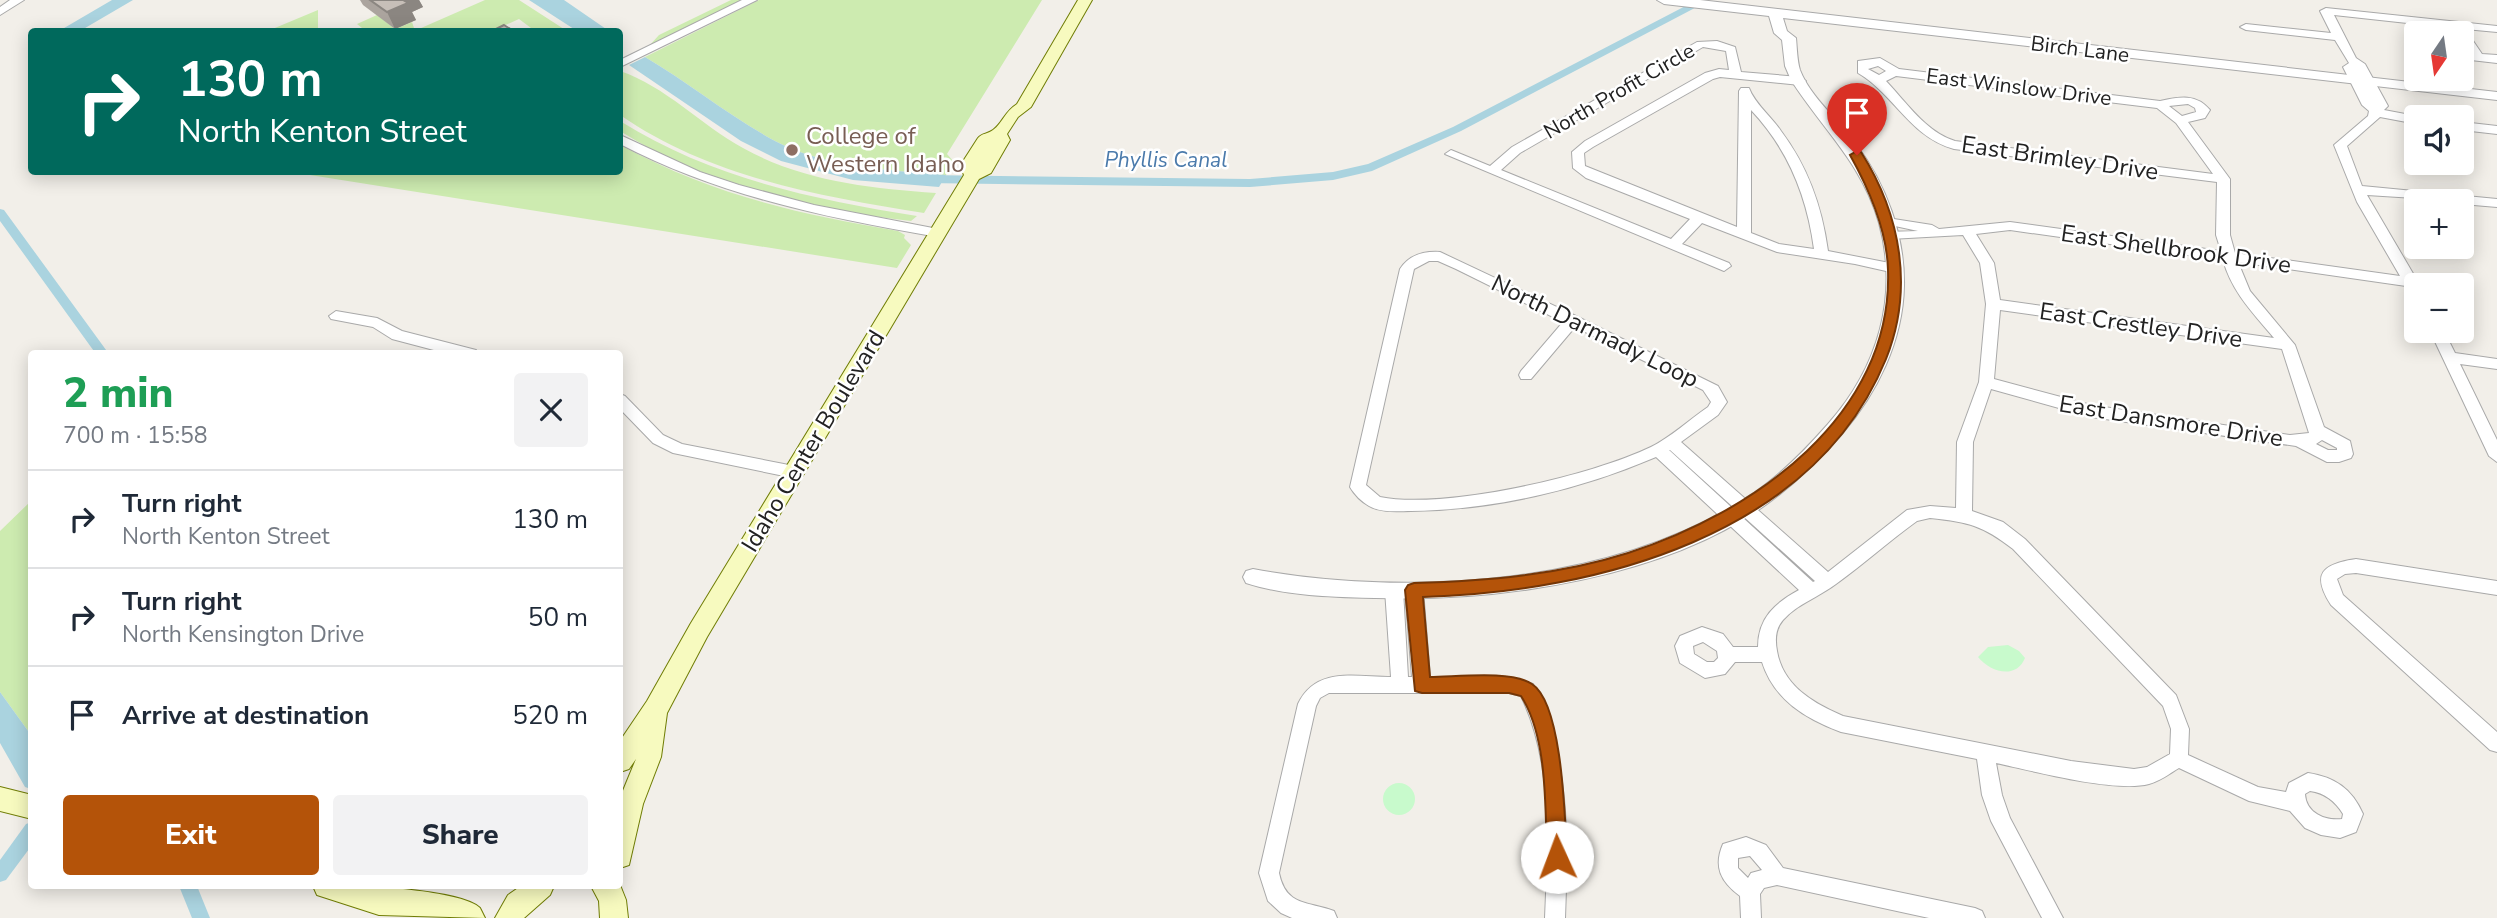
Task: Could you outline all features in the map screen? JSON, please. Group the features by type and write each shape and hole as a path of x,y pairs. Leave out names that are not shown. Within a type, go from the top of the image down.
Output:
{"main road":[{"name":"Idaho Center Boulevard","path":"1012,114 1010,105 1071,0"},
{"name":"Idaho Center Boulevard","path":"623,757 656,709 699,630 938,233 970,181 985,169 1002,140 999,134 1012,114 1023,107 1085,0"},
{"name":"Idaho Center Boulevard","path":"623,842 631,804 649,757 656,709"},
{"path":"0,799 28,806"},
{"path":"335,889 370,901 412,906 444,906 466,912 471,918"},
{"path":"509,918 518,904 537,889"}],"street":[{"path":"0,12 18,0"},
{"path":"623,63 751,0"},
{"name":"Birch Lane","path":"1670,1 2497,96"},
{"path":"2405,273 2377,227 2340,145 2382,106 2363,81 2359,64 2351,60 2326,11 2420,21"},
{"path":"1775,13 1780,33 1789,38"},
{"path":"1789,38 1796,34 1796,15"},
{"path":"2246,27 2339,37"},
{"path":"2474,27 2497,29"},
{"path":"1254,576 1287,584 1367,591 1478,588 1558,577 1629,559 1695,534 1737,512 1791,476 1835,432 1866,390 1889,334 1895,305 1895,268 1888,227 1857,155 1793,70 1789,38"},
{"name":"North Profit Circle","path":"1492,171 1516,150 1700,44 1717,44 1731,49 1740,75"},
{"path":"2474,51 2478,57"},
{"path":"2474,56 2497,59"},
{"name":"East Brimley Drive","path":"1896,72 1880,62 1862,64 1862,70 1880,81 1922,128 1938,141 2224,179"},
{"name":"East Winslow Drive","path":"1880,81 1885,75 1896,72 2160,105 2186,100 2199,104 2204,110 2201,115 2180,120"},
{"path":"1800,81 1719,73 1709,76 1578,152 1579,168 1777,248 1895,268"},
{"path":"1740,75 1745,97 1744,236"},
{"path":"1745,97 1787,144 1807,184 1819,227 1822,254"},
{"path":"2160,105 2180,120 2193,141 2224,179 2223,234 2235,277 2244,294 2288,345"},
{"path":"2376,111 2404,117"},
{"path":"2474,127 2497,130"},
{"path":"623,141 652,158 733,189 808,210 938,233"},
{"path":"1451,154 1724,266"},
{"path":"2359,190 2497,204"},
{"path":"1672,245 1699,218"},
{"name":"East Shellbrook Drive","path":"1888,227 1926,236 1941,232 2010,226 2228,255 2404,285"},
{"path":"1964,515 1965,442 1986,382 1993,304 1987,263 1966,231"},
{"name":"North Darmady Loop","path":"1420,257 1440,257 1713,390 1719,402 1713,411 1665,446 1622,465 1545,488 1452,504 1389,505 1375,502 1358,487 1407,269 1411,262 1420,257"},
{"name":"East Crestley Drive","path":"1993,304 2288,345"},
{"path":"336,316 377,323 397,335 455,350"},
{"path":"1526,375 1573,320"},
{"path":"2443,343 2497,456"},
{"name":"East Dansmore Drive","path":"1986,382 2091,411 2300,441 2315,438 2318,430 2288,345"},
{"path":"2449,357 2497,364"},
{"path":"623,403 658,439 679,449 794,472"},
{"path":"2300,441 2325,455 2333,457 2345,454 2346,450 2339,440 2318,430"},
{"path":"1665,446 1737,512 1812,591"},
{"path":"1737,512 1828,581"},
{"path":"1930,512 1964,515 1997,527 2020,544 2170,701 2181,724 2182,741 2178,759 2150,775 2134,778 2071,770 1841,724 1817,714 1788,693 1777,677 1769,655 1768,632 1774,618 1828,581 1913,515 1930,512"},
{"path":"2497,588 2356,566 2341,568 2328,576 2330,589 2337,600 2497,744"},
{"path":"1400,685 1404,590"},
{"path":"1404,590 1422,685"},
{"path":"1728,654 1769,655"},
{"path":"1328,918 1294,911 1280,901 1270,888 1269,873 1307,704 1314,692 1327,685 1509,685 1527,690 1539,708 1545,729 1555,806 1555,918"},
{"path":"1985,754 1992,795 2001,821 2053,918"},
{"path":"2178,759 2256,795 2295,803"},
{"path":"1750,891 1733,879 1727,870 1730,851 1738,847 1753,847 1766,858 1777,876"},
{"path":"1751,918 1750,891 1758,880 1777,876 1975,918"}],"green space":[{"path":"485,0 519,0 562,28 531,28 519,19 499,28 421,28"},
{"path":"731,0 743,0 649,46 659,35"},
{"path":"759,0 1042,0 947,154 954,162 946,175 859,166 795,150 758,131 645,57"},
{"path":"318,10 318,28 275,28"},
{"path":"377,15 394,28 362,28 357,24"},
{"path":"412,22 414,28 397,28"},
{"path":"623,72 652,86 728,139 765,159 836,181 936,193 924,213 844,199 766,181 728,169 655,136 623,117"},
{"path":"623,123 690,158 726,172 801,194 917,216 911,221 797,202 723,180 653,150 623,133"},
{"path":"623,146 688,177 755,200 898,231 905,235 904,238 911,245 897,268 310,175 623,175"},
{"path":"28,504 28,731 0,692 0,531"},
{"path":"2008,645 2025,658 2016,669 1996,670 1978,657 1988,647"},
{"path":"1399,783 1410,788 1415,799 1410,810 1399,815 1388,810 1383,799 1388,788"}],"water":[{"path":"112,0 133,0 85,28 64,28"},
{"path":"529,0 564,0 605,28 572,28"},
{"path":"645,57 758,131 795,150 859,166 946,175 939,187 853,180 781,161 741,141 629,65"},
{"path":"0,692 28,731 28,788 25,787 0,743"}],"building":[{"path":"370,0 403,0 408,3 387,12"}],"waterway":[{"name":"Phyllis Canal","path":"924,179 1250,183 1333,176 1372,167 1457,129 1705,0"},
{"path":"0,213 100,350"},
{"name":"Phyllis Canal","path":"0,874 28,836"},
{"path":"189,889 201,918"}],"place":[{"name":"College of Western Idaho","path":"792,150"}],"route":[{"path":"1557,857 1555,806 1545,729 1539,708 1527,690 1509,685 1422,685 1414,590 1505,585 1558,577 1629,559 1695,534 1731,516 1791,476 1835,432 1866,390 1889,334 1895,305 1895,268 1890,234 1869,177 1857,155"}]}
